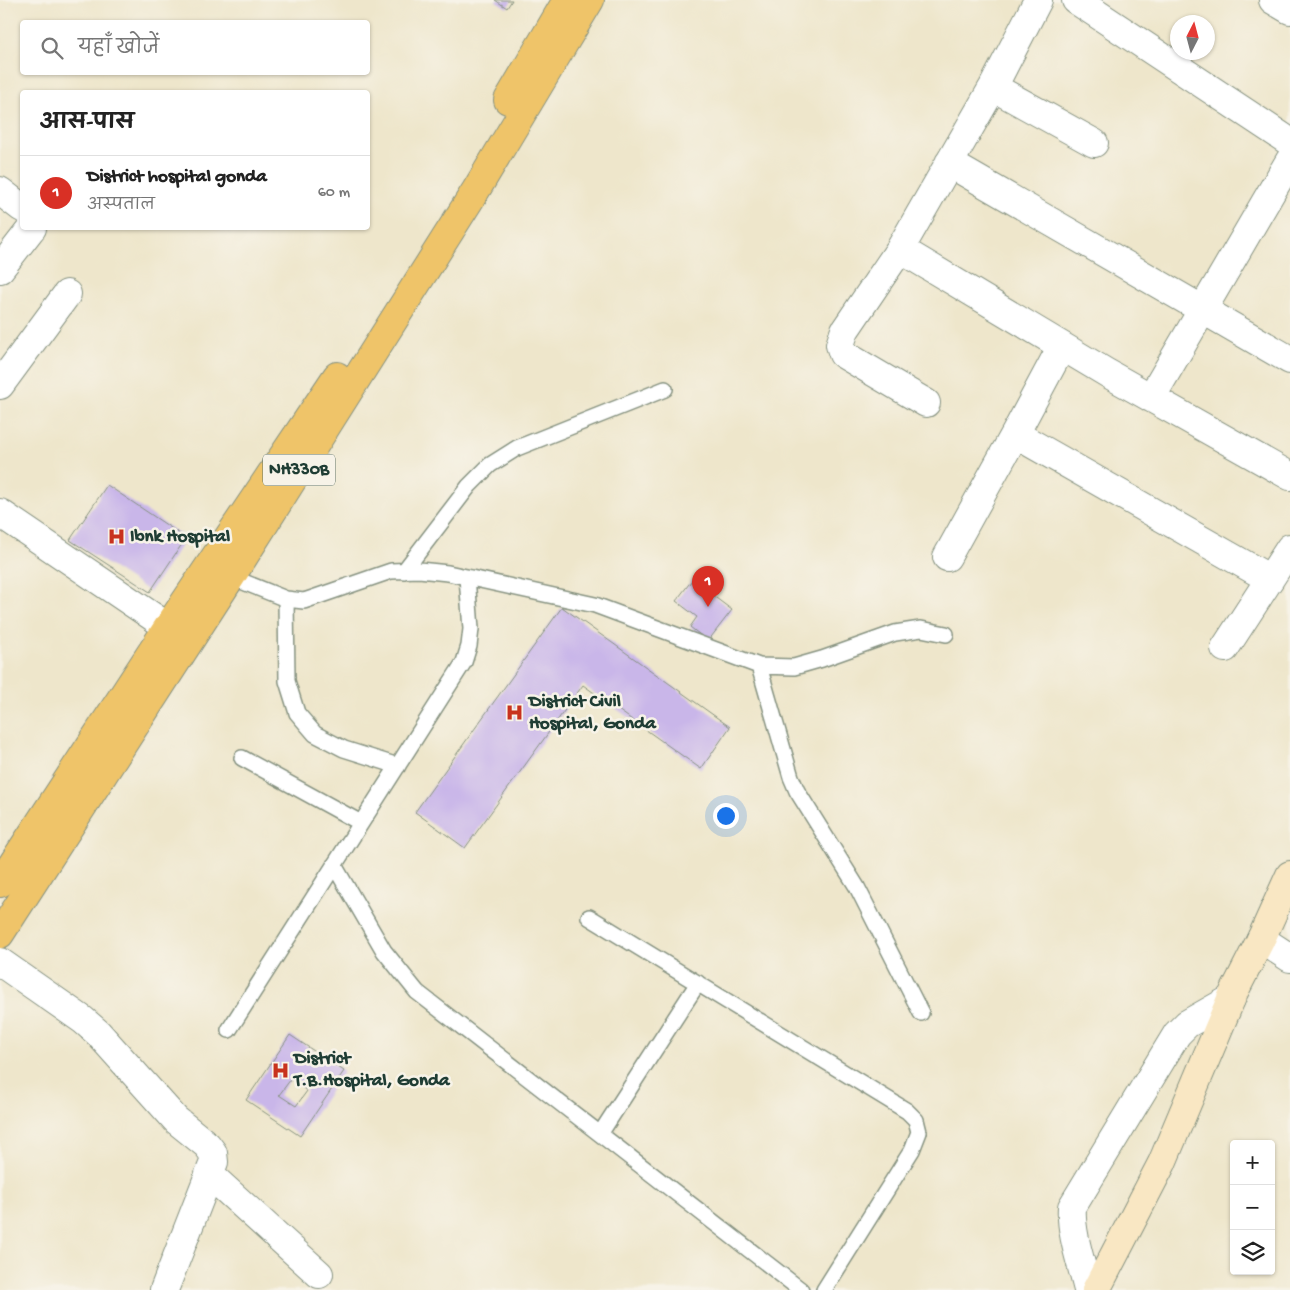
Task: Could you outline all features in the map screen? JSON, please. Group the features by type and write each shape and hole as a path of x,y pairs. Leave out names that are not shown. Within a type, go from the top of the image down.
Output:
{"highway":[{"name":"NH330B","path":"0,883 168,627 348,360 445,209 567,0"},
{"name":"NH330B","path":"0,934 231,577 476,190 590,0"}],"street":[{"path":"926,403 843,354 840,345 845,330 900,249 993,87 1038,0"},
{"path":"1076,0 1290,142"},
{"path":"1273,0 1290,10"},
{"path":"993,87 1094,143"},
{"path":"1151,398 1290,160"},
{"path":"949,163 1290,360"},
{"path":"0,191 20,206"},
{"path":"0,268 31,230"},
{"path":"900,249 1151,398 1290,476"},
{"path":"0,385 67,294"},
{"path":"947,557 1062,346"},
{"path":"1015,434 1270,579"},
{"path":"0,513 168,627"},
{"path":"1225,648 1290,548"},
{"path":"1096,1290 1162,1163 1231,999 1290,875"},
{"path":"1261,939 1290,958"},
{"path":"0,962 83,1020 98,1033 176,1120 213,1153 214,1162 164,1290"},
{"path":"1088,1290 1072,1225 1072,1207 1177,1034 1187,1024 1231,999"},
{"path":"209,1174 320,1274"}],"lane":[{"path":"404,571 470,486 490,465 517,448 665,389"},
{"path":"231,577 286,599 304,601 391,571 419,570 448,573 595,605 758,666 794,667 894,633 920,629 946,634"},
{"path":"229,1030 464,662 469,646 471,629 467,577"},
{"path":"286,599 287,681 297,713 315,734 344,749 398,766"},
{"path":"758,666 791,778 797,791 858,886 921,1013"},
{"path":"242,758 361,823"},
{"path":"334,866 384,951 417,992 801,1290"},
{"path":"589,917 907,1111 916,1120 919,1132 912,1150 824,1290"},
{"path":"600,1134 698,983"}],"building":[{"path":"495,0 512,0 507,8"},
{"path":"107,485 186,538 150,592 70,540"},
{"path":"692,580 732,610 708,641 690,627 697,617 676,601"},
{"path":"562,607 730,727 701,769 583,685 465,848 415,812"},
{"path":"290,1035 344,1071 300,1136 246,1100","holes":["291,1079 307,1091 296,1106 279,1095"]}],"place":[{"name":"Ibnk Hospital","path":"116,537"},
{"name":"District hospital gonda","path":"708,607"},
{"name":"District Civil Hospital, Gonda","path":"515,713"},
{"name":"District T.B.Hospital, Gonda","path":"280,1070"}]}
